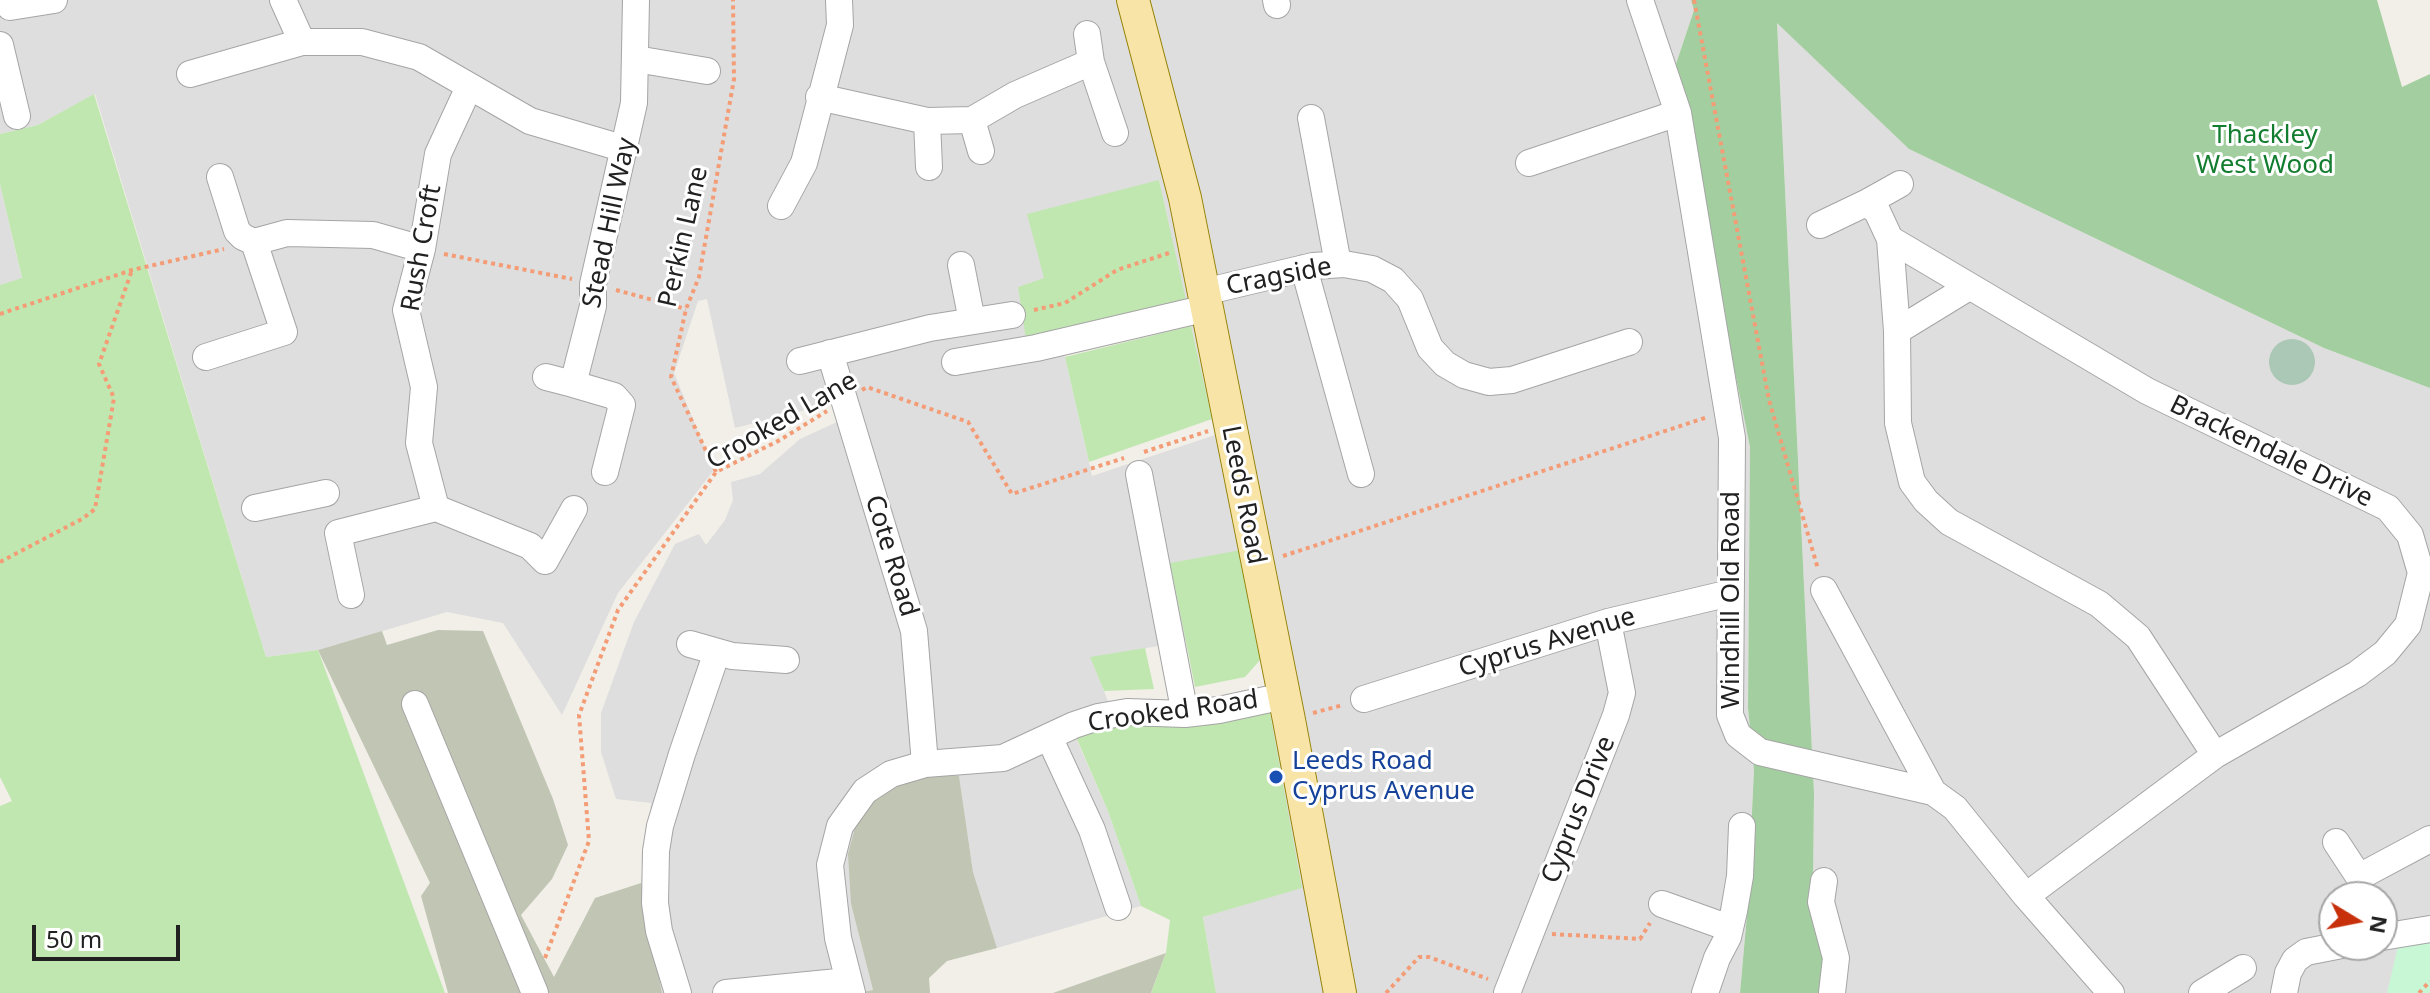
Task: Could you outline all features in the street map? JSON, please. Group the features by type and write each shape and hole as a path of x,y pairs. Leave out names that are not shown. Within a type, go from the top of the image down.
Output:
{"main road":[{"name":"Leeds Road","path":"1133,0 1185,198 1287,708 1340,993"}],"street":[{"path":"0,38 10,4 54,0"},
{"path":"283,0 302,42"},
{"name":"Stead Hill Way","path":"573,384 593,306 593,284 634,103 636,0"},
{"path":"781,206 804,163 840,25 839,0"},
{"name":"Windhill Old Road","path":"1640,0 1678,113 1732,438 1730,715 1738,735 1760,752 1933,792 1955,808 2026,896 2111,993"},
{"path":"1087,34 1091,62 1115,133"},
{"path":"190,74 302,42 362,42 419,57 530,121 625,149"},
{"path":"0,45 17,116"},
{"path":"636,59 707,71"},
{"path":"819,97 927,121 972,120 1015,95 1091,62"},
{"name":"Rush Croft","path":"436,508 419,443 424,387 406,310 422,249 438,154 469,87"},
{"path":"1529,163 1678,113"},
{"path":"1311,118 1338,264"},
{"path":"972,120 981,151"},
{"path":"927,121 929,167"},
{"path":"220,177 237,231 254,242 287,233 373,235 422,249"},
{"path":"1820,225 1900,184"},
{"path":"1866,203 1877,211 1890,239 1897,331 1898,423 1912,482 1949,522 2099,604 2138,637 2215,755"},
{"name":"Brackendale Drive","path":"1890,239 2147,391 2388,508 2410,535 2426,574 2408,625 2385,653 2357,674 2215,755 2026,896"},
{"path":"206,357 284,332 254,242"},
{"name":"Cragside","path":"955,362 1036,348 1304,268 1338,264 1372,269 1393,280 1410,299 1430,348 1445,364 1464,375 1489,382 1512,380 1629,342"},
{"path":"961,265 972,321"},
{"path":"1304,268 1361,474"},
{"path":"1897,331 1969,287"},
{"path":"800,361 930,328 1012,315"},
{"name":"Cote Road","path":"830,353 914,631 925,764"},
{"path":"546,377 614,396 622,405 605,472"},
{"path":"1136,461 1185,714"},
{"path":"255,508 324,485 351,595"},
{"path":"338,533 436,508 530,546 545,561 574,509"},
{"path":"1824,590 1933,792"},
{"name":"Cyprus Avenue","path":"1364,699 1608,622 1730,593"},
{"name":"Cyprus Drive","path":"1508,990 1622,693 1608,622"},
{"path":"690,644 755,659 786,660"},
{"path":"678,993 659,931 655,889 656,851 660,826 682,754 717,652"},
{"path":"415,704 535,993"},
{"name":"Crooked Road","path":"850,987 830,879 835,838 847,813 865,791 891,774 925,764 1003,758 1074,725 1127,712 1185,714 1287,708"},
{"path":"1049,737 1092,830 1118,907"},
{"path":"1705,993 1729,928 1740,876 1742,826"},
{"path":"2373,881 2430,839"},
{"path":"2336,842 2361,881"},
{"path":"1824,881 1821,902 1836,958 1832,993"},
{"path":"1662,904 1729,928"},
{"path":"2398,934 2430,929"},
{"path":"2284,993 2288,973 2295,960 2306,952 2318,950"},
{"path":"2202,993 2243,968"},
{"path":"726,993 850,987"}],"path":[{"name":"Perkin Lane","path":"716,472 671,377 686,309 699,277 734,79 733,0"},
{"path":"1694,0 1769,400 1824,590"},
{"path":"0,314 132,270 254,242"},
{"path":"1012,315 1065,303 1117,270 1194,245"},
{"path":"422,249 593,284 686,309"},
{"path":"0,562 95,509 114,398 99,364 132,270"},
{"name":"Crooked Lane","path":"542,965 589,841 579,715 618,610 716,472 780,440 867,387 968,422 1012,494 1136,461 1229,425"},
{"path":"1258,565 1728,410"},
{"path":"1287,708 1364,699"},
{"path":"1530,933 1640,939 1662,904"},
{"path":"1386,993 1419,957 1429,957 1508,990"},
{"path":"2419,993 2430,981"}],"shaded area":[{"path":"0,0 1691,0 1694,10 1674,70 1750,447 1748,708 1754,770 1740,993 1216,993 1203,917 1301,887 1241,551 1171,563 1186,641 1091,658 1115,719 1076,738 1108,811 1141,906 997,948 973,872 959,777 851,904 873,990 857,993 662,993 641,883 651,803 616,799 601,752 601,713 634,622 675,544 699,534 706,545 725,520 733,500 731,482 760,474 800,439 837,422 833,403 735,428 707,299 698,301 674,373 714,470 618,593 562,715 503,623 447,612 318,650 266,657 95,94 38,125 0,134","holes":["1159,180 1215,435 1092,476 1059,330 1018,287 1045,278"]},
{"path":"1777,22 1909,149 2324,348 2430,388 2430,993 1823,993 1813,885 1814,793"},
{"path":"0,184 22,279 0,285"},
{"path":"2292,339 2308,346 2315,362 2308,378 2292,385 2276,378 2269,362 2276,346"},
{"path":"438,630 483,631 553,799 568,845 552,879 521,915 554,977 595,898 641,883 662,993 448,993 421,896 430,883 318,650 382,631 387,645"},
{"path":"917,776 959,776 973,872 997,948 947,961 929,978 930,993 857,993 873,990 851,904 848,854 857,820 880,794"},
{"path":"1166,953 1151,993 1053,993"}],"green space":[{"name":"Thackley West Wood","path":"1691,0 2377,0 2402,87 2430,74 2430,388 2324,348 1909,149 1777,23 1814,793 1813,885 1827,967 1823,993 1740,993 1754,770 1748,708 1750,447 1674,70 1694,10"},
{"path":"94,94 266,657 318,650 445,993 0,993 0,806 12,801 0,777 0,285 22,278 0,184 0,134 38,125"},
{"path":"1159,180 1186,300 1026,339 1018,287 1044,278 1027,214"},
{"path":"1191,326 1212,419 1089,462 1065,357"},
{"path":"1241,550 1261,659 1245,677 1195,687 1170,563"},
{"path":"1145,648 1154,689 1104,691 1090,657"},
{"path":"1270,713 1302,888 1203,917 1216,993 1151,993 1166,953 1170,920 1141,906 1108,811 1076,737 1115,719 1189,727"},
{"path":"2430,940 2430,993 2387,993 2394,961 2398,961 2398,946"}],"place":[{"name":"Leeds Road Cyprus Avenue","path":"1276,777"}]}
